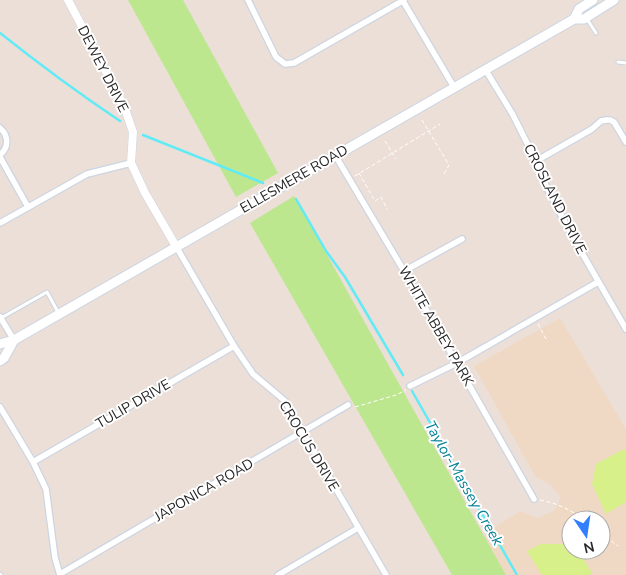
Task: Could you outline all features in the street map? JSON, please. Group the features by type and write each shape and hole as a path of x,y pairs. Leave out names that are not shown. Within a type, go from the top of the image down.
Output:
{"main road":[{"name":"ELLESMERE ROAD","path":"0,344 14,340 485,69 574,19 586,18 614,0"},
{"name":"ELLESMERE ROAD","path":"574,19 579,9 588,1"},
{"name":"ELLESMERE ROAD","path":"0,360 4,358 14,340"}],"street":[{"name":"DEWEY DRIVE","path":"68,0 124,106 132,132 131,163 145,193 176,248"},
{"path":"248,0 276,56 285,64 294,63 404,0 454,87"},
{"name":"CROSLAND DRIVE","path":"485,69 513,115 566,225 626,329"},
{"path":"536,161 592,129 601,121 610,120 614,122 626,142"},
{"path":"0,128 5,133 7,143 0,156 28,207"},
{"name":"WHITE ABBEY PARK","path":"335,155 404,271 534,499"},
{"path":"0,223 87,174 131,163"},
{"path":"404,271 462,239"},
{"name":"CROCUS DRIVE","path":"176,248 234,346 253,374 286,401 386,575"},
{"path":"410,386 457,363 598,282"},
{"path":"0,318 14,340"},
{"name":"TULIP DRIVE","path":"33,462 234,346"},
{"name":"JAPONICA ROAD","path":"60,574 348,405"},
{"path":"0,407 33,462 46,489 55,558 60,574"},
{"path":"278,575 358,528"}],"lane":[{"path":"586,18 596,33"},
{"path":"618,62 626,63"},
{"path":"0,318 47,292 60,314"}],"path":[{"path":"422,120 449,165 443,176"},
{"path":"350,179 440,124"},
{"path":"385,141 396,159"},
{"path":"359,173 375,201 381,197 387,209"},
{"path":"535,318 546,339"},
{"path":"348,405 350,408 396,395 410,386"},
{"path":"534,499 552,503 570,510"},
{"path":"611,541 618,546"}],"shaded area":[{"path":"560,318 626,429 626,575 506,575 484,535 521,511 537,518 554,511 561,498 552,486 535,476 474,366"}],"green space":[{"path":"128,0 183,0 278,173 236,197"},
{"path":"294,196 506,575 452,575 250,223"},
{"path":"624,449 626,452 626,502 611,511 604,510 592,484 596,464"},
{"path":"541,544 561,544 561,560 584,560 592,573 589,575 542,575 527,551"}],"waterway":[{"name":"Taylor-Massey Creek","path":"0,33 120,121"},
{"name":"Taylor-Massey Creek","path":"143,135 263,183"},
{"name":"Taylor-Massey Creek","path":"296,199 403,375"},
{"name":"Taylor-Massey Creek","path":"412,391 517,575"}]}
